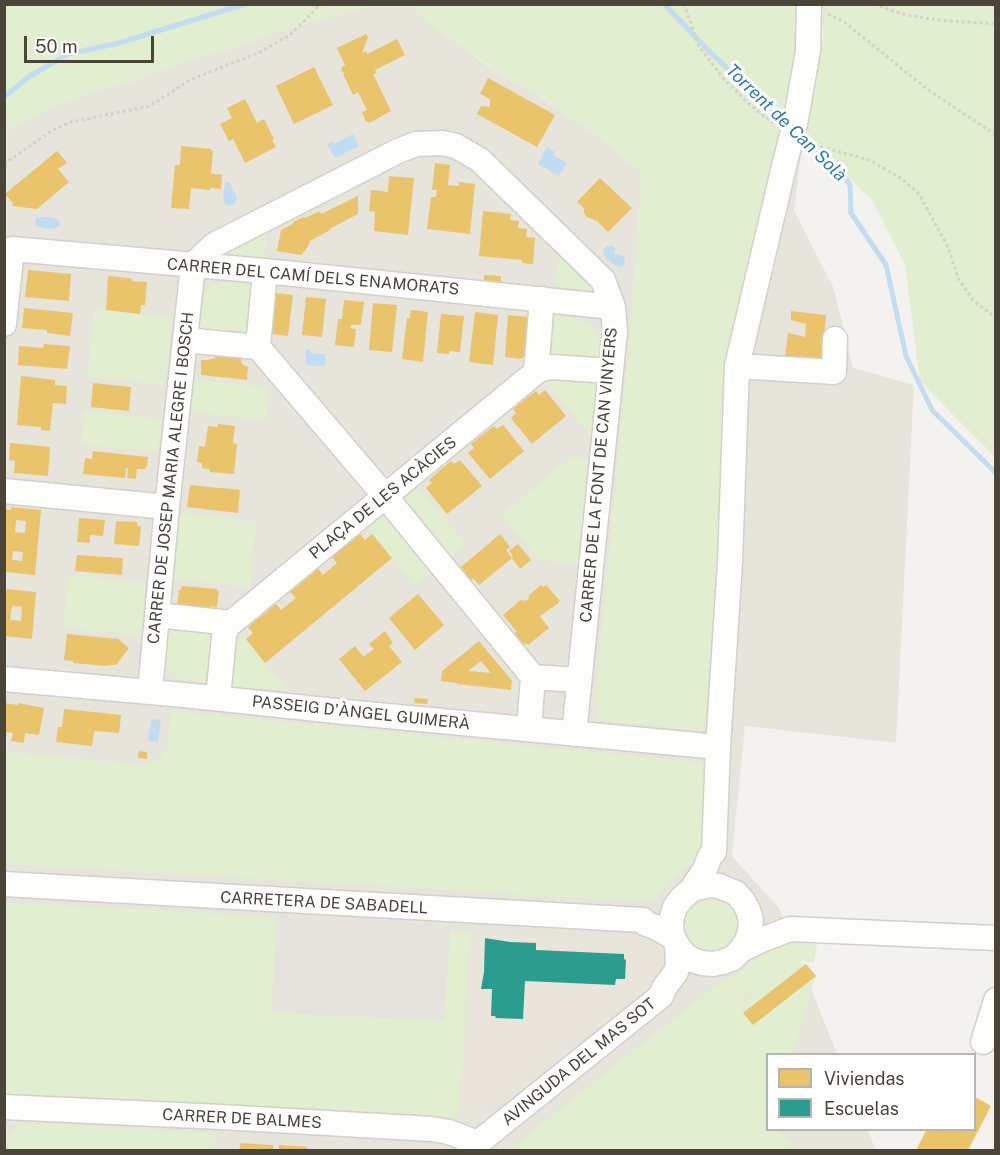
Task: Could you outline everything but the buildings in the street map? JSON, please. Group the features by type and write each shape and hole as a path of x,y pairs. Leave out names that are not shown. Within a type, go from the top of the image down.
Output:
{"street":[{"path":"741,951 747,941 751,920 714,852 730,562 737,366 808,51 809,9"},
{"name":"CARRER DE LA FONT DE CAN VINYERS","path":"193,265 214,245 398,151 416,144 443,143 456,146 480,160 603,280 613,307 615,332 574,734"},
{"name":"CARRER DEL CAMÍ DELS ENAMORATS","path":"4,324 12,249 265,271 613,307"},
{"name":"CARRER DE JOSEP MARIA ALEGRE I BOSCH","path":"150,692 193,265"},
{"path":"258,348 265,271"},
{"path":"536,372 542,299"},
{"path":"737,366 834,372 836,339"},
{"path":"185,340 258,348 385,496 533,677 529,729"},
{"path":"536,372 551,367 611,371"},
{"name":"PLAÇA DE LES ACÀCIES","path":"231,623 536,372"},
{"path":"4,491 167,507"},
{"path":"157,615 231,623"},
{"path":"218,698 224,637 226,628 231,623"},
{"path":"533,677 579,680"},
{"name":"PASSEIG D'ÀNGEL GUIMERÀ","path":"4,679 718,747"},
{"path":"714,852 705,869 675,907 672,917 671,927 675,941 683,953 692,960 713,964 723,962 766,937 790,929 996,938"},
{"name":"CARRETERA DE SABADELL","path":"4,884 643,920 675,941"},
{"path":"643,920 662,911 686,894 710,885 719,886 761,918 790,929"},
{"name":"AVINGUDA DEL MAS SOT","path":"473,1147 661,996 664,987 676,972 678,959 675,941"},
{"name":"AVINGUDA DEL MAS SOT","path":"661,996 670,996 713,964"},
{"path":"982,1042 996,1000"},
{"name":"CARRER DE BALMES","path":"4,1107 432,1129 448,1132 473,1147"}],"path":[{"path":"4,164 53,130 71,122 150,106 188,81 258,54 290,34 323,4"},
{"path":"684,4 698,45 723,78 750,105 790,129 809,144 869,160 901,178 919,194 948,247 958,278 973,300 996,318"},
{"path":"874,4 903,14 936,20 996,24"},
{"path":"809,9 830,14 843,21 927,89 996,135"}],"shaded area":[{"path":"378,4 412,5 418,14 479,60 543,98 597,135 635,166 804,131 794,210 834,289 853,368 914,385 896,743 745,726 732,856 779,908 837,1053 766,1053 766,1131 867,1131 876,1150 5,1150 4,133 47,110 86,94 140,79 186,61 233,48 270,34"},
{"path":"277,917 450,931 444,1021 271,1012"},
{"path":"470,931 646,941 655,946 663,958 664,966 660,972 475,1120 459,1118"}],"green space":[{"path":"5,4 378,5 270,34 233,48 186,61 140,79 86,94 47,110 5,133"},
{"path":"412,5 796,5 799,21 793,71 727,358 710,721 704,727 696,730 604,721 597,717 594,709 633,300 641,179 639,171 597,135 544,98 517,84 443,35 418,14"},
{"path":"819,5 995,5 995,457 920,381 905,265 872,200 814,145 804,131 824,35"},
{"path":"267,228 264,258 226,254 225,251"},
{"path":"559,252 594,288 592,290 555,287"},
{"path":"222,282 268,286 255,352 196,346 201,299 209,287"},
{"path":"94,309 172,317 165,385 87,377"},
{"path":"538,313 579,319 591,325 597,332 599,340 600,363 534,357"},
{"path":"542,377 598,382 593,439"},
{"path":"192,379 269,387 266,420 189,412"},
{"path":"84,411 161,419 158,452 81,445"},
{"path":"571,457 591,459 581,565 539,560 502,514"},
{"path":"414,482 466,544 446,561 395,498"},
{"path":"384,507 435,569 415,586 364,524"},
{"path":"179,513 256,521 250,588 173,579"},
{"path":"68,575 146,582 140,636 63,628"},
{"path":"170,613 217,618 213,683 181,680 170,671 165,657"},
{"path":"237,628 288,691 231,685"},
{"path":"171,711 697,762 704,766 707,772 705,826 701,851 694,862 671,879 657,896 644,902 5,864 4,751 137,764 150,763 160,758 167,749"},
{"path":"711,897 722,899 731,905 737,914 739,925 737,936 731,945 722,951 711,953 700,951 691,945 685,936 683,925 685,914 691,905 700,899"},
{"path":"4,902 277,917 272,1012 444,1021 450,931 470,931 459,1118 5,1094"},
{"path":"787,942 817,944 814,962 795,962 806,964 816,976 793,1053 766,1053 766,1131 780,1131 796,1150 509,1150 723,980 742,1004 792,962 741,1001 723,979 736,975 758,954"},
{"path":"23,1122 216,1133 215,1150 8,1150 8,1135"}],"water":[{"path":"353,134 359,146 335,158 327,144 332,141 334,144"},
{"path":"547,147 555,152 553,155 567,163 559,176 538,164"},
{"path":"225,182 229,182 237,197 235,204 230,206 223,201"},
{"path":"36,218 57,219 60,225 51,229 38,227"},
{"path":"607,246 613,246 616,250 614,254 624,257 624,265 620,267 614,265 604,256 603,250"},
{"path":"306,349 311,350 311,354 326,354 325,366 306,365"},
{"path":"152,719 161,720 158,742 148,741"}],"waterway":[{"name":"Torrent de Can Solà","path":"4,97 30,76 68,54 119,43 245,4"},
{"name":"Torrent de Can Solà","path":"664,4 709,51 787,125"},
{"name":"Torrent de Can Solà","path":"800,138 810,149 841,172 850,185 851,213 886,265 906,356 932,410 996,473"}]}
